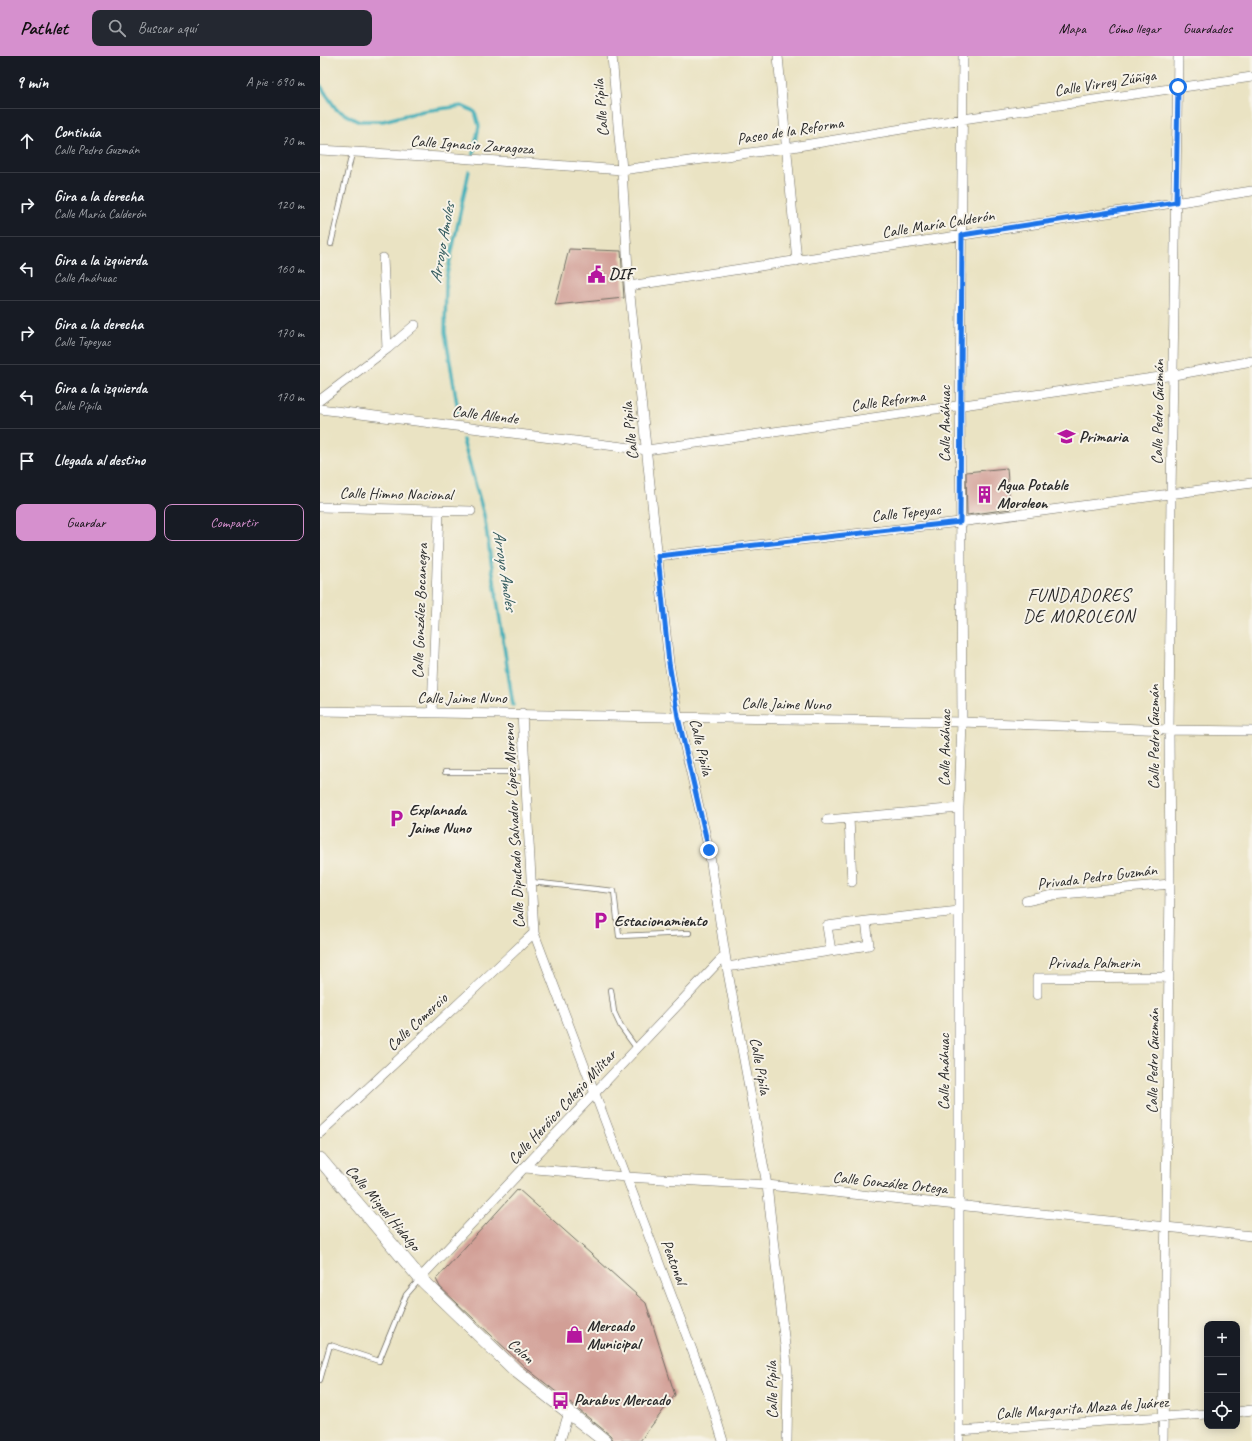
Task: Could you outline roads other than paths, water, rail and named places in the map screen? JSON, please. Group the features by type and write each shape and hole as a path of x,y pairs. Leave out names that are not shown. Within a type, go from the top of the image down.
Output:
{"street":[{"name":"Calle Pípila","path":"612,56 622,170 629,286 669,663 678,717 709,850 727,967 767,1185 788,1373 787,1441"},
{"path":"778,56 797,261"},
{"name":"Calle Anáhuac","path":"959,1441 959,808 962,722 960,406 963,56"},
{"name":"Calle Pedro Guzmán","path":"1163,1417 1167,1228 1170,884 1168,730 1178,56"},
{"name":"Calle Virrey Zúñiga","path":"963,119 1252,77"},
{"name":"Paseo de la Reforma","path":"622,170 786,148 963,119"},
{"name":"Calle Ignacio Zaragoza","path":"320,150 622,170"},
{"name":"Calle María Calderón","path":"629,286 1252,191"},
{"path":"383,258 387,349"},
{"path":"320,400 387,349 414,325"},
{"name":"Calle Reforma","path":"647,450 1174,375 1252,361"},
{"name":"Calle Allende","path":"320,409 647,450"},
{"name":"Calle Tepeyac","path":"658,556 960,522 1252,483"},
{"name":"Calle Himno Nacional","path":"320,507 471,511"},
{"name":"Calle González Bocanegra","path":"432,713 438,510"},
{"name":"Calle Jaime Nuno","path":"320,711 522,713 962,722 1168,730 1252,731"},
{"name":"Calle Diputado Salvador López Moreno","path":"522,713 534,932 595,1094"},
{"path":"827,820 959,808"},
{"path":"850,818 852,882"},
{"name":"Privada Pedro Guzmán","path":"1026,901 1054,895 1170,884"},
{"path":"831,951 827,926 959,911"},
{"path":"727,967 869,945 866,921"},
{"name":"Calle Comercio","path":"320,1133 534,932"},
{"name":"Calle Heróico Colegio Militar","path":"420,1278 725,955"},
{"name":"Privada Palmerin","path":"1037,995 1037,978 1169,978"},
{"name":"Peatonal","path":"595,1094 708,1392 723,1441"},
{"name":"Calle Miguel Hidalgo","path":"320,1159 420,1278"},
{"name":"Calle González Ortega","path":"525,1168 626,1177 767,1185 1252,1236"},
{"name":"Colon","path":"420,1278 515,1370 605,1441"},
{"path":"1240,1412 1252,1410"},
{"path":"560,1441 568,1412"},
{"name":"Calle Margarita Maza de Juárez","path":"959,1431 1204,1414"},
{"path":"1163,1417 1163,1441"}],"lane":[{"path":"331,244 352,153"},
{"path":"445,772 525,772"},
{"path":"531,882 614,891 619,936 689,933"},
{"path":"611,990 614,1012 621,1027 637,1049"},
{"path":"320,1380 330,1345 379,1361 406,1295 420,1278"}],"waterway":[{"name":"Arroyo Amoles","path":"320,85 336,109 357,121 383,121 423,111 462,106 475,112 479,126 473,156"},
{"name":"Arroyo Amoles","path":"459,416 445,332 446,279 469,171"},
{"name":"Arroyo Amoles","path":"463,440 484,515 513,705"}],"place":[{"name":"DIF","path":"596,274"},
{"name":"Primaria","path":"1066,437"},
{"name":"Agua Potable Moroleon","path":"984,494"},
{"name":"Explanada Jaime Nuno","path":"396,819"},
{"name":"Estacionamiento","path":"601,921"},
{"name":"Mercado Municipal","path":"574,1335"},
{"name":"Parabus Mercado","path":"561,1400"}],"district":[{"name":"FUNDADORES DE MOROLEON","path":"1079,605"}]}
